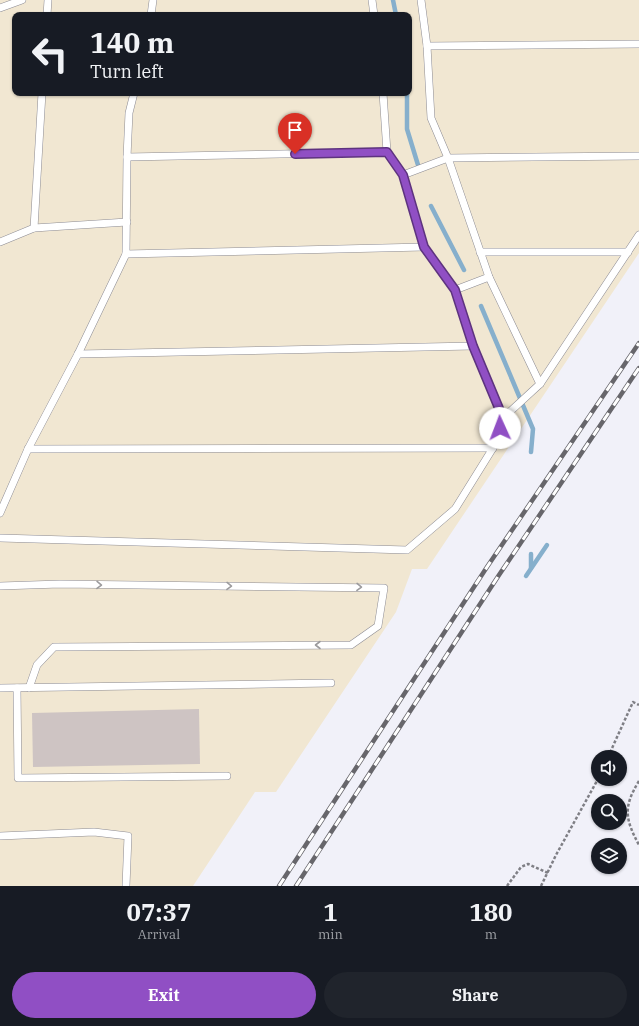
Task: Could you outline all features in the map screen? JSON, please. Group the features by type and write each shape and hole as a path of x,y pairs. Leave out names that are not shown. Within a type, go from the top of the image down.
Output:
{"lane":[{"path":"0,8 22,0"},
{"path":"47,12 48,0"},
{"path":"151,12 153,0"},
{"path":"372,0 374,12"},
{"path":"421,0 427,46 431,118 448,158 489,277 540,384"},
{"path":"427,46 639,44"},
{"path":"34,228 42,96"},
{"path":"0,513 28,449 78,354 126,254 127,156 129,113 133,96"},
{"path":"383,96 387,152 403,175 424,247 455,290 473,346 503,418"},
{"path":"127,156 387,152"},
{"path":"403,175 448,158 639,156"},
{"path":"0,242 34,228 127,222"},
{"path":"0,538 407,550 456,509 494,448 503,418 540,384 639,235"},
{"path":"126,254 424,247"},
{"path":"480,252 628,252"},
{"path":"455,290 489,277"},
{"path":"78,354 473,346"},
{"path":"28,449 494,448"},
{"path":"0,586 60,584 384,588 378,626 351,645 54,647 37,665 29,688"},
{"path":"0,688 331,683"},
{"path":"17,688 18,778 228,776"},
{"path":"0,836 94,832 128,836 126,886"}],"path":[{"path":"611,750 633,702 639,705"},
{"path":"639,781 634,788 626,812 631,830 639,845"},
{"path":"541,886 556,855 594,786"},
{"path":"507,886 521,867 528,864 548,874"}],"shaded area":[{"path":"0,0 639,0 639,253 427,569 412,569 396,612 276,792 255,792 193,886 0,886"}],"building":[{"path":"199,709 200,764 33,767 32,713"}],"waterway":[{"path":"393,0 395,12"},
{"path":"407,96 407,129 418,165"},
{"path":"431,206 464,270"},
{"path":"481,306 533,429 531,452"},
{"path":"526,576 547,545"},
{"path":"531,554 531,568"}],"railway":[{"path":"279,886 487,567 639,343"},
{"path":"296,886 499,575 639,368"}],"route":[{"path":"295,154 387,152 403,175 424,247 455,290 473,346 503,418 500,428"}]}
